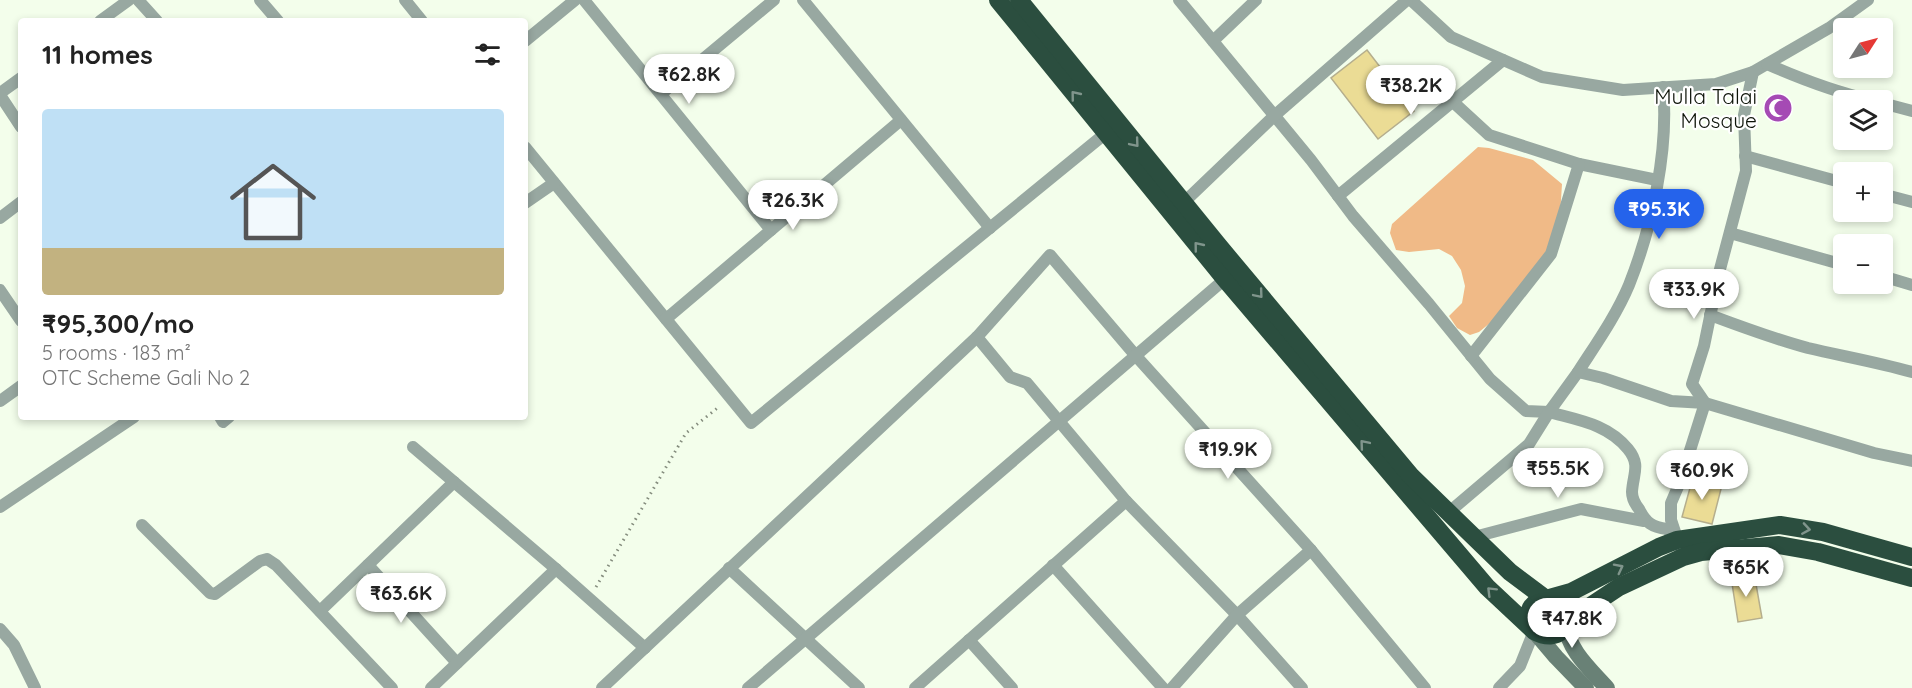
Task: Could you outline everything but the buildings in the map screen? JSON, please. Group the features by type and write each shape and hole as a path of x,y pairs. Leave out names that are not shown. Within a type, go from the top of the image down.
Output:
{"highway":[{"path":"998,0 1106,133 1178,208 1411,476 1510,572 1546,599 1556,601 1562,607 1566,616 1561,631 1553,636 1543,636 1534,631 1487,588 1225,279 1178,208 1019,0"},
{"path":"1565,623 1680,549 1780,525 1823,532 1912,557"},
{"path":"1534,631 1529,621 1531,607 1538,601 1571,592 1659,547 1701,552 1779,545 1818,552 1912,578"}],"street":[{"path":"104,18 129,0"},
{"path":"138,0 154,18"},
{"path":"260,0 275,18"},
{"path":"405,0 420,18"},
{"path":"528,39 575,0"},
{"path":"584,0 771,230"},
{"path":"661,94 774,0"},
{"path":"803,0 990,228"},
{"path":"1179,0 1311,160 1353,216 1430,304 1490,379 1526,411 1549,412 1595,424 1628,448 1636,464 1632,493 1644,521"},
{"path":"1213,41 1256,0"},
{"path":"1178,208 1274,117 1409,0 1451,37 1542,77 1623,90 1716,84 1753,72 1829,28 1868,0"},
{"path":"1338,196 1503,60"},
{"path":"1767,64 1809,82 1837,90"},
{"path":"1705,403 1692,384 1704,346 1719,273 1746,171 1744,115 1753,72"},
{"path":"18,80 0,94 18,122"},
{"path":"1449,512 1529,444 1605,331 1628,286 1642,247 1657,180 1662,151 1663,87"},
{"path":"1452,101 1489,135 1579,164 1657,180"},
{"path":"1893,106 1912,111"},
{"path":"666,319 901,120"},
{"path":"528,151 751,423 1106,133"},
{"path":"1745,156 1833,180"},
{"path":"1472,356 1551,254 1579,164"},
{"path":"528,201 554,183"},
{"path":"1893,197 1912,202"},
{"path":"0,218 18,204"},
{"path":"1730,233 1833,262"},
{"path":"602,688 977,337 1050,255 1136,356 1311,550 1425,688"},
{"path":"748,688 1225,279"},
{"path":"1893,279 1912,285"},
{"path":"0,290 18,317"},
{"path":"1710,315 1754,332 1807,348 1879,362 1912,372"},
{"path":"977,337 1010,377 1027,383 1126,501 1237,615 1302,688"},
{"path":"1578,372 1671,401 1705,403 1874,453 1912,461"},
{"path":"0,401 18,388"},
{"path":"1680,549 1671,520 1671,503 1705,403"},
{"path":"0,507 130,420"},
{"path":"413,447 645,648"},
{"path":"320,611 454,482"},
{"path":"915,688 1126,501"},
{"path":"1473,537 1581,509 1644,521 1655,527 1667,529 1680,549"},
{"path":"142,525 210,593 214,594 222,590 260,561 267,559 276,565 392,688"},
{"path":"1172,688 1237,615 1311,550"},
{"path":"368,565 457,663"},
{"path":"1053,565 1163,688"},
{"path":"729,568 859,688"},
{"path":"430,688 556,569"},
{"path":"1565,623 1566,634 1578,655 1607,688"},
{"path":"0,629 14,645 35,688"},
{"path":"1498,688 1520,666 1534,631 1586,688"},
{"path":"969,640 1012,688"}],"path":[{"path":"590,599 686,433 731,398"}],"shaded area":[{"path":"1478,147 1533,160 1562,184 1560,216 1552,244 1501,314 1479,332 1470,335 1457,328 1449,316 1462,303 1465,286 1461,270 1452,256 1439,249 1409,252 1396,250 1390,233 1392,224"},
{"path":"1547,607 1554,610 1557,617 1554,624 1547,627 1540,624 1537,617 1540,610"}],"place":[{"name":"Mulla Talai Mosque","path":"1778,108"}]}
